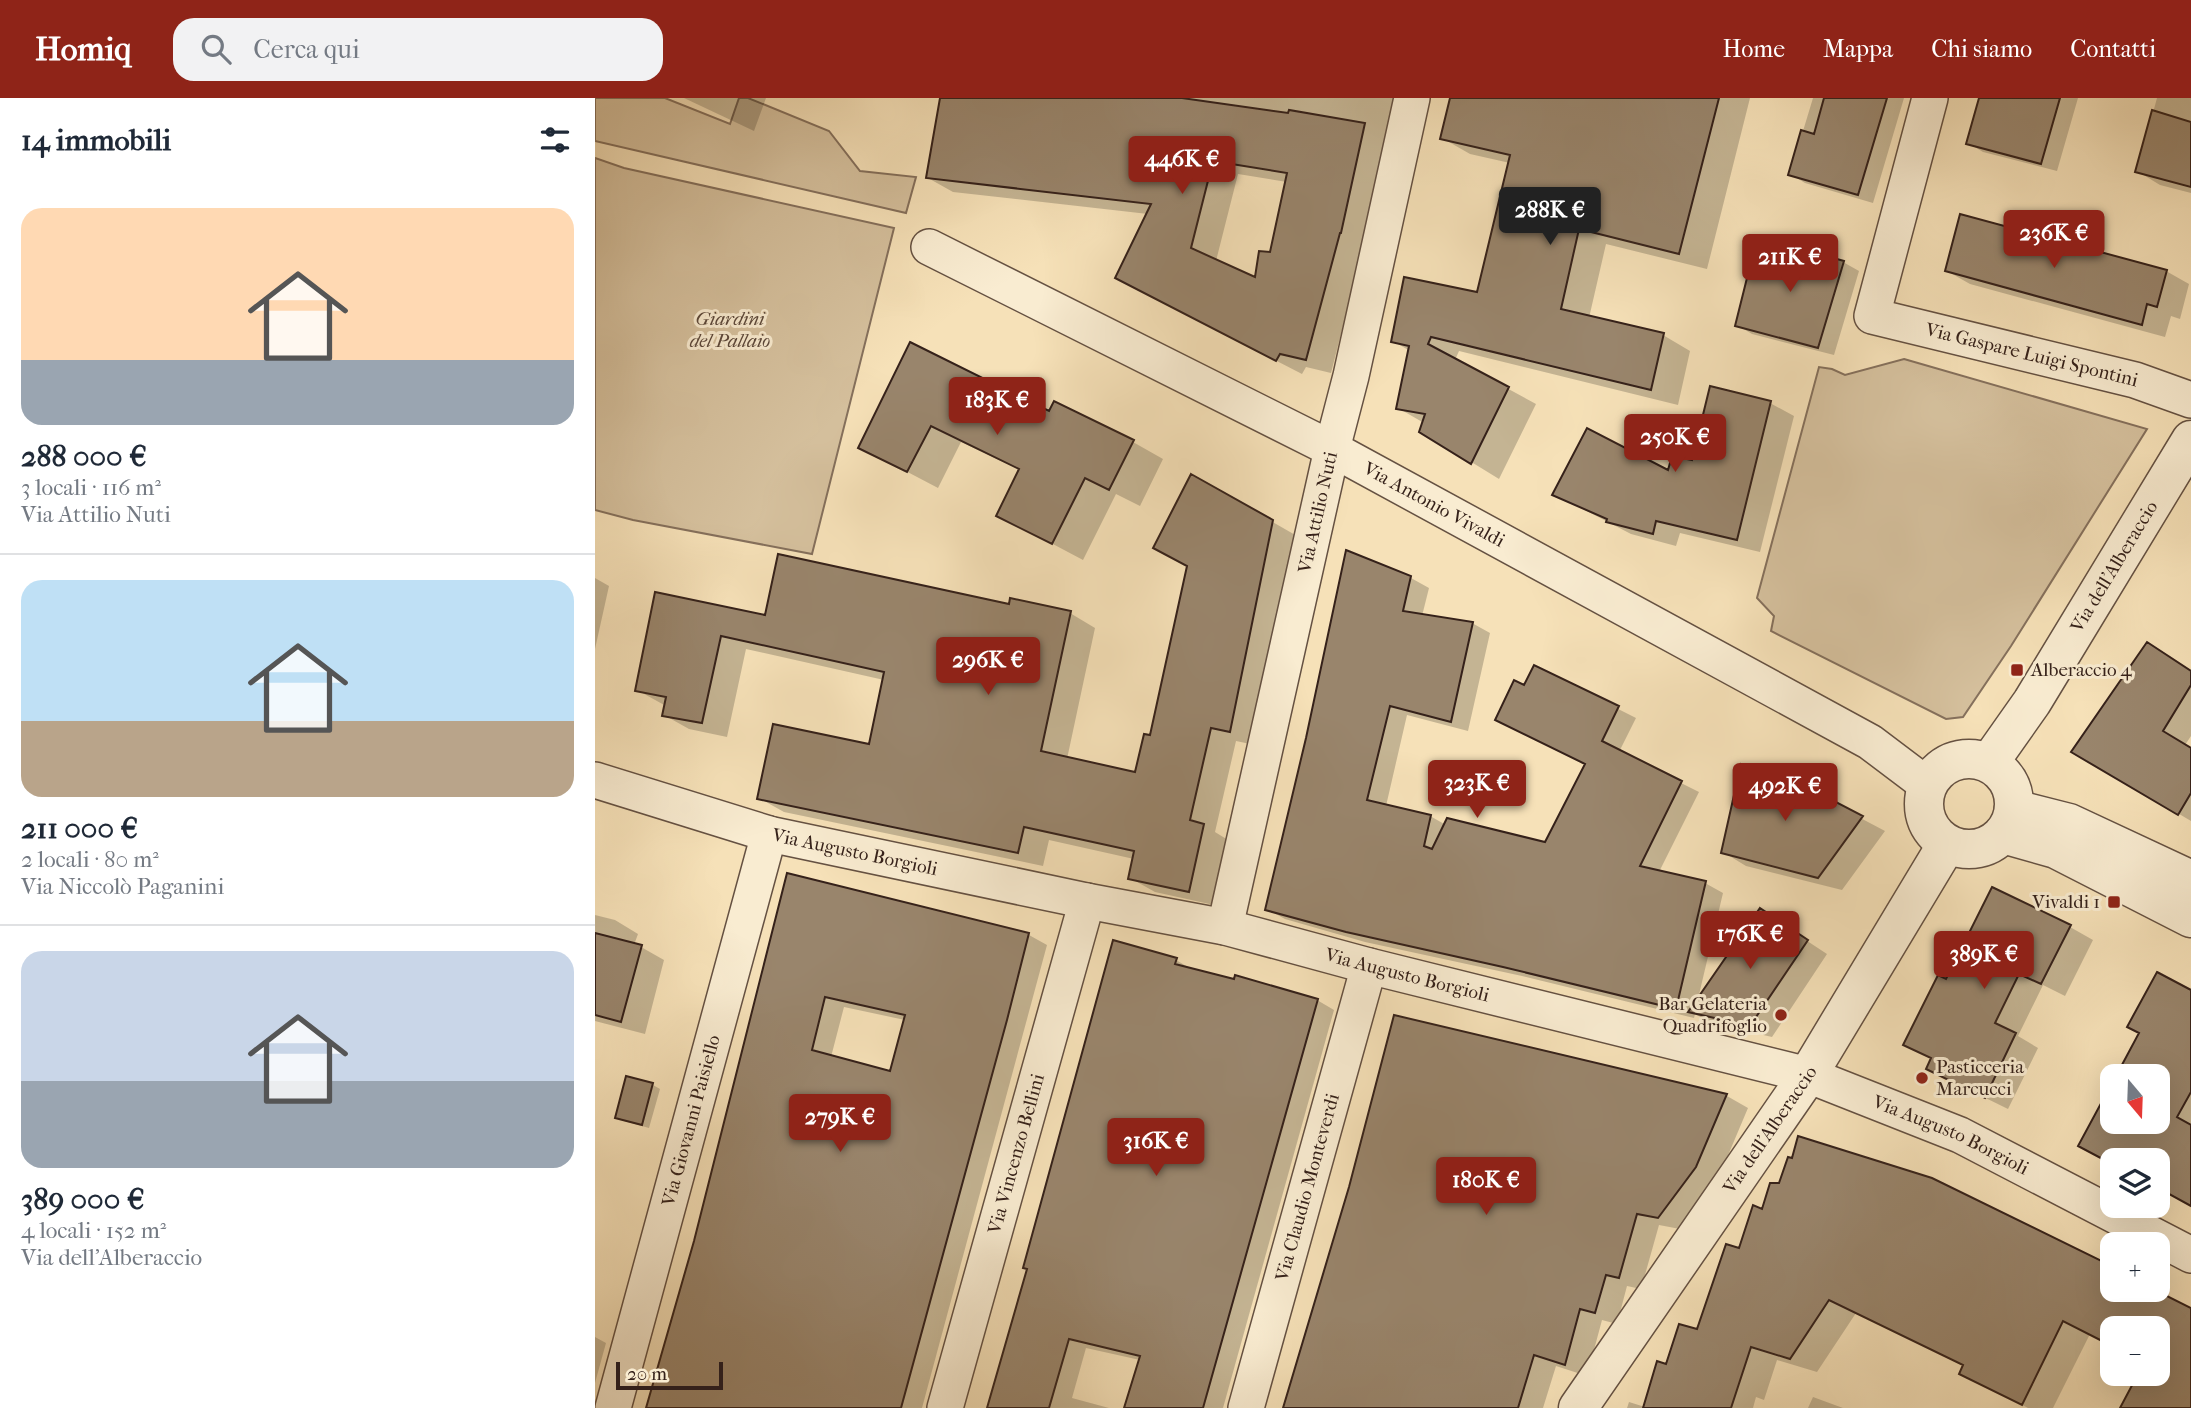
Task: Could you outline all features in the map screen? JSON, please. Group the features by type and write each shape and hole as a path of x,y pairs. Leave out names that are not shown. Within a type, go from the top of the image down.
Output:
{"street":[{"name":"Via Attilio Nuti","path":"1225,927 1332,449 1352,376 1412,98"},
{"name":"Via Gaspare Luigi Spontini","path":"1930,98 1872,316 2135,380 2191,400"},
{"name":"Via Antonio Vivaldi","path":"929,247 1332,449 1870,742 1927,785"},
{"name":"Via dell'Alberaccio","path":"1989,763 2032,702 2191,440"},
{"path":"1974,759 1989,763 2008,780 2013,793 2009,821 1989,845 1962,849 1947,844 1933,831 1925,817 1923,801 1927,785 1937,771 1950,762 1974,759"},
{"name":"Via Augusto Borgioli","path":"595,780 769,834 1087,901 1225,927 1369,966 1808,1075 1960,1135 2191,1255"},
{"path":"2009,821 2069,823 2191,880"},
{"path":"2009,821 2056,849 2191,918"},
{"name":"Via Giovanni Paisiello","path":"613,1408 769,834"},
{"name":"Via dell'Alberaccio","path":"1579,1408 1808,1075 1947,844"},
{"name":"Via Vincenzo Bellini","path":"945,1408 1087,901"},
{"name":"Via Claudio Monteverdi","path":"1245,1408 1369,966"}],"green space":[{"path":"595,98 665,98 730,124 739,98 748,98 829,131 860,171 916,177 906,213 595,141"},
{"name":"Giardini del Pallaio","path":"595,158 624,168 894,228 812,554 633,520 595,510"},
{"path":"1904,359 2147,429 2011,646 1963,717 1946,719 1771,631 1774,616 1757,598 1819,367 1845,375"}],"building":[{"path":"940,98 1182,98 1288,113 1289,110 1365,123 1341,233 1306,360 1280,354 1276,361 1115,278 1151,204 926,178","holes":["1213,161 1287,173 1270,252 1259,251 1255,277 1191,248"]},
{"path":"1450,98 1719,98 1679,254 1579,229 1561,309 1664,333 1651,390 1431,337 1428,344 1509,387 1471,464 1419,432 1425,414 1396,409 1409,346 1391,342 1404,277 1477,292 1510,155 1440,139"},
{"path":"1824,98 1887,98 1858,195 1788,175 1801,130 1814,134"},
{"path":"1979,98 2060,98 2041,164 1966,144"},
{"path":"2152,110 2191,122 2191,187 2135,172"},
{"path":"1960,214 2167,270 2157,307 2147,304 2142,325 1945,271"},
{"path":"1766,239 1844,261 1818,348 1735,326 1748,274 1756,276"},
{"path":"910,342 1049,411 1054,401 1134,440 1109,490 1085,478 1052,544 996,516 1019,469 931,426 907,472 858,448"},
{"path":"1710,386 1771,401 1737,540 1656,521 1653,534 1606,522 1607,519 1552,495 1587,428 1668,470 1672,456 1692,460"},
{"path":"1191,474 1273,520 1230,732 1211,728 1190,820 1204,824 1189,892 1128,879 1134,851 1024,827 1018,853 757,799 773,724 869,744 884,672 721,636 702,723 662,716 666,697 635,691 655,592 765,615 778,554 1009,604 1010,598 1071,611 1041,751 1135,772 1144,734 1150,735 1187,566 1153,548"},
{"path":"1346,550 1411,576 1403,611 1473,622 1451,722 1390,706 1367,800 1431,815 1424,846 1432,849 1447,818 1545,842 1585,764 1495,720 1514,680 1524,685 1534,665 1619,706 1602,741 1682,781 1640,866 1706,881 1676,1009 1346,932 1265,910 1306,738"},
{"path":"2147,642 2191,671 2191,685 2163,731 2191,748 2191,793 2178,815 2071,752"},
{"path":"1741,764 1780,773 1863,816 1818,878 1721,853"},
{"path":"787,873 1029,933 901,1408 646,1408 694,1241","holes":["825,997 905,1015 890,1071 812,1050"]},
{"path":"1992,887 2071,925 2041,984 2019,974 1995,1023 2016,1033 1985,1098 1926,1069 1931,1058 1903,1045 1938,975 1946,979"},
{"path":"1760,908 1808,940 1750,1026 1688,1012"},
{"path":"595,933 642,945 621,1022 595,1015"},
{"path":"1113,940 1177,958 1175,964 1234,979 1235,975 1318,999 1203,1408 1124,1408 1140,1356 1069,1339 1049,1408 987,1408 1027,1269 1023,1268"},
{"path":"2157,972 2191,990 2191,1092 2177,1117 2191,1125 2191,1206 2170,1195 2170,1148 2100,1148 2100,1158 2078,1146 2100,1105 2100,1134 2170,1134 2170,1064 2122,1064 2139,1033 2127,1027"},
{"path":"1394,1015 1727,1094 1696,1167 1658,1218 1637,1214 1619,1278 1606,1275 1595,1313 1580,1309 1565,1365 1534,1355 1518,1408 1283,1408 1349,1187"},
{"path":"626,1076 653,1083 642,1125 615,1118"},
{"path":"1798,1136 1932,1178 2100,1260 2100,1302 2170,1302 2170,1298 2191,1308 2191,1408 2120,1408 2132,1386 2170,1386 2170,1316 2100,1316 2100,1340 2063,1321 2022,1405 1959,1374 1963,1365 1829,1300 1790,1359 1751,1347 1731,1408 1643,1408 1657,1361 1666,1364 1679,1324 1697,1329 1726,1244 1739,1248 1753,1205 1762,1209 1770,1183 1779,1183 1788,1157 1792,1158"}],"place":[{"name":"Alberaccio 4","path":"2017,670"},
{"name":"Vivaldi 1","path":"2114,902"},
{"name":"Bar Gelateria Quadrifoglio","path":"1781,1015"},
{"name":"Pasticceria Marcucci","path":"1922,1078"}]}
